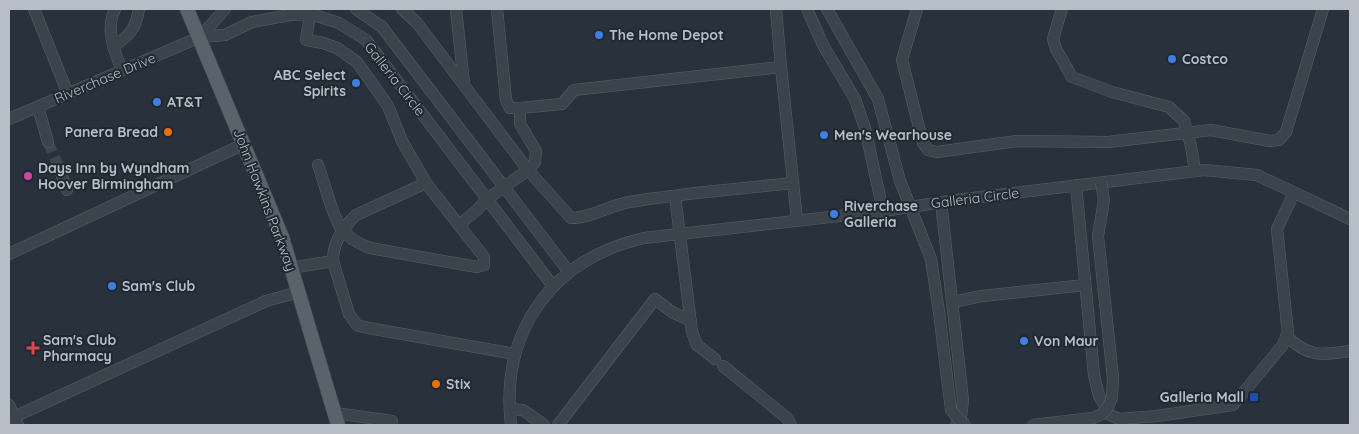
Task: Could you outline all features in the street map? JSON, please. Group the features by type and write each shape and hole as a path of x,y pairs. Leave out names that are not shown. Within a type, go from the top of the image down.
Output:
{"main road":[{"name":"John Hawkins Parkway","path":"187,9 282,237 337,419"}],"street":[{"path":"34,9 68,94"},
{"path":"115,9 112,13 111,31 113,46 122,70"},
{"path":"113,46 131,32 137,20 139,9"},
{"path":"200,37 225,9"},
{"name":"Galleria Circle","path":"356,9 382,27 569,272"},
{"path":"402,9 417,23 528,170 571,218 580,218 620,204 792,183"},
{"path":"456,9 464,86"},
{"path":"497,9 506,100 510,108 562,104 574,90 781,67"},
{"path":"776,9 797,220"},
{"path":"807,9 823,45 855,98 865,128 883,210"},
{"path":"827,9 878,99 900,181 931,258 951,410 966,425"},
{"path":"917,9 902,60 923,142 928,150 937,152 1017,142 1108,142 1211,130 1270,141 1278,140 1286,132 1323,9"},
{"path":"1062,9 1053,39 1072,77 1112,92 1169,107 1184,121 1192,146 1195,171"},
{"path":"311,11 306,40 337,48 357,62 388,106 402,141 426,183 484,257 484,265 477,268 370,248 359,244 343,231 318,165"},
{"name":"Galleria Circle","path":"200,37 225,35 252,22 311,11 339,23 366,40 553,286"},
{"name":"Riverchase Drive","path":"9,119 200,37"},
{"path":"38,107 48,142"},
{"path":"459,225 487,199 528,170 535,162 536,151 520,124 520,108"},
{"path":"9,254 244,144"},
{"path":"60,170 68,190"},
{"name":"Galleria Circle","path":"511,425 511,380 515,354 528,322 553,286 569,272 598,252 644,238 1195,171 1257,175 1350,219"},
{"path":"1032,425 1093,418 1102,414 1108,407 1112,397 1111,353 1098,236 1104,200 1101,182"},
{"path":"426,183 356,215 343,231 333,252 332,261 350,314 357,325 515,354"},
{"path":"1076,186 1090,343 1099,396 1110,415 1119,419 1157,416 1233,405 1282,346 1288,334 1277,229 1294,192"},
{"path":"674,196 690,321 696,345 786,418 791,425"},
{"path":"940,202 963,400 961,417 956,425"},
{"path":"291,268 332,261"},
{"path":"952,302 982,296 1085,285"},
{"path":"9,405 16,421 266,301 298,292"},
{"path":"558,425 656,299 672,312 690,321"},
{"path":"1286,336 1296,345 1310,353 1329,354 1350,351"},
{"path":"510,409 524,410 544,425"},
{"path":"337,419 392,421"}],"tunnel":[{"path":"48,142 60,170"}],"place":[{"name":"The Home Depot","path":"599,35"},
{"name":"Costco","path":"1172,59"},
{"name":"ABC Select Spirits","path":"356,83"},
{"name":"AT&T","path":"157,102"},
{"name":"Panera Bread","path":"168,132"},
{"name":"Men's Wearhouse","path":"824,135"},
{"name":"Days Inn by Wyndham Hoover Birmingham","path":"28,176"},
{"name":"Riverchase Galleria","path":"834,214"},
{"name":"Sam's Club","path":"112,286"},
{"name":"Von Maur","path":"1024,341"},
{"name":"Sam's Club Pharmacy","path":"33,348"},
{"name":"Stix","path":"436,384"},
{"name":"Galleria Mall","path":"1254,397"}]}
